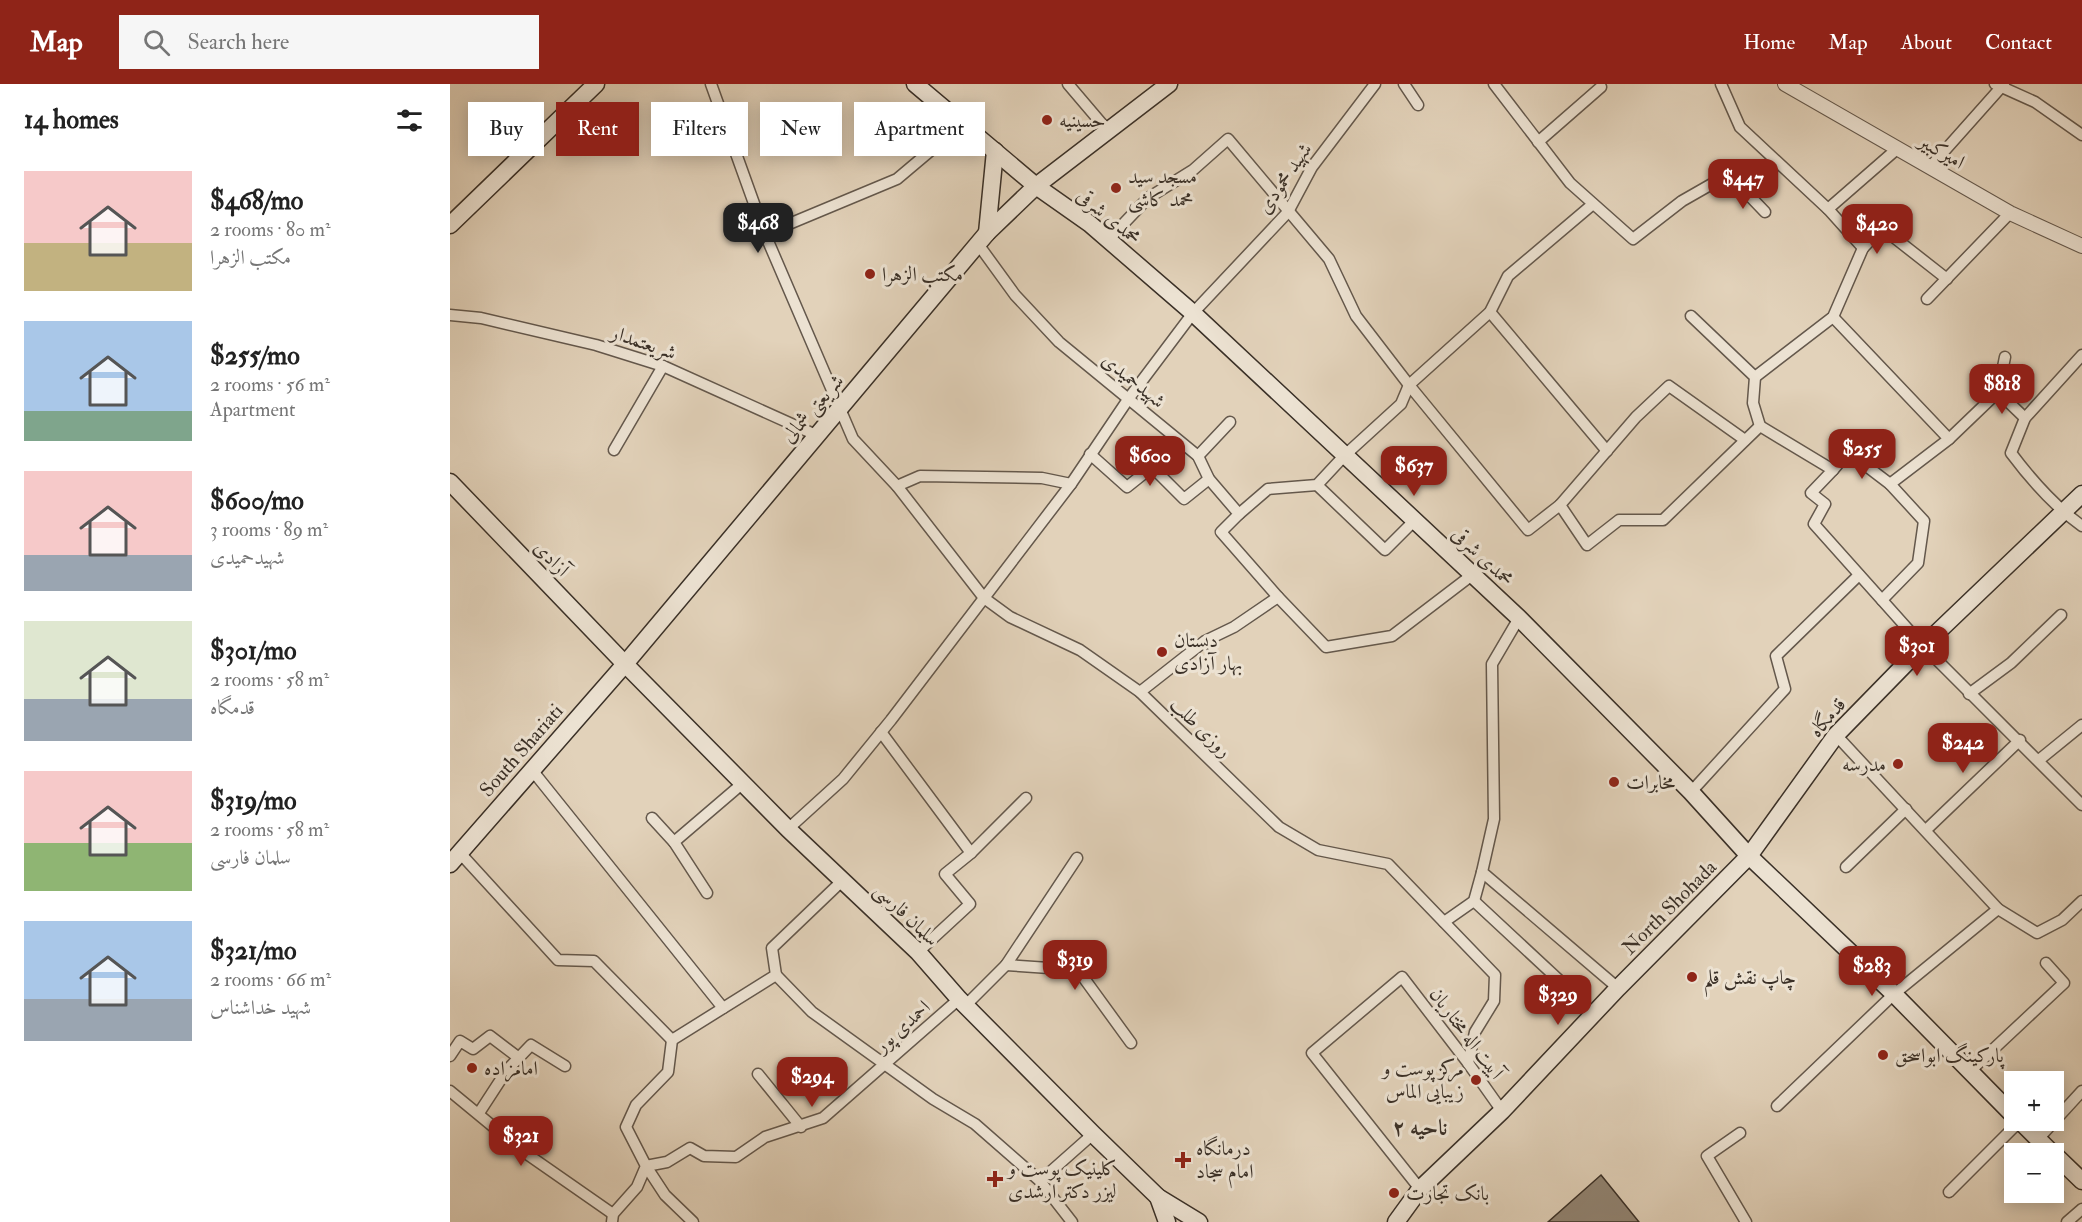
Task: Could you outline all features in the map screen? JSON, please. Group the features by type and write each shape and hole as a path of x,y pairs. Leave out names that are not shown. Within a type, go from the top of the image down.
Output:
{"main road":[{"path":"453,216 596,84"},
{"name":"محمدی شرقی","path":"915,84 935,102"},
{"name":"شریعتی شمالی","path":"625,664 983,239 1036,186 1168,84"},
{"name":"محمدی شرقی","path":"985,143 1036,186 1090,224 1193,313 1519,618 1691,792 1749,856 1894,994 2004,1106"},
{"path":"983,239 995,151"},
{"name":"آزادی","path":"450,482 625,664"},
{"name":"قدمگاه","path":"1749,856 1836,735 1923,646 2082,494"},
{"name":"South Shariati","path":"455,858 625,664"},
{"name":"سلمان فارسی","path":"625,664 788,829 918,952 962,1002 1093,1134 1158,1197 1199,1222"},
{"name":"North Shohada","path":"1396,1222 1420,1189 1502,1111 1617,988 1749,856"},
{"path":"2030,1131 2042,1143"},
{"path":"2064,1164 2082,1181"},
{"name":"سلمان فارسی","path":"1158,1197 1167,1222"}],"street":[{"path":"711,84 765,234 840,409"},
{"path":"1068,84 1108,131"},
{"name":"شهید محمودی","path":"788,829 843,779 881,732 1071,484 1129,398 1193,313 1288,212 1312,167 1348,116 1375,84"},
{"path":"1404,84 1418,105"},
{"path":"1494,84 1570,183 1633,239 1682,201 1724,177 1742,188 1765,212"},
{"path":"1720,84 1740,127 1828,209 1863,248"},
{"name":"امیرکبیر","path":"1789,85 2010,213 2082,246"},
{"path":"1930,166 2000,85 2035,102 2082,135"},
{"path":"1538,142 1601,87"},
{"path":"1107,241 1148,198 1193,170 1228,139 1329,260 1356,316 1408,385 1528,530 1560,505 1607,451 1669,386 1745,440"},
{"path":"1828,209 1898,148"},
{"path":"765,234 897,179 924,156"},
{"path":"1742,188 1776,162"},
{"path":"1472,575 1392,636 1326,647 1221,532 1268,489 1317,485 1344,456 1401,404 1408,385 1490,312 1508,276 1593,204"},
{"path":"1927,299 2010,213"},
{"path":"1833,470 1760,426 1753,403 1755,377 1833,317 1863,248 1882,228 1947,279"},
{"name":"شهیدحمیدی","path":"983,239 1015,295 1059,342 1198,456 1209,478 1239,514"},
{"path":"1490,312 1607,451"},
{"name":"شریعتمدار","path":"450,315 481,318 596,345 663,366 816,435"},
{"path":"1690,316 1755,377"},
{"path":"1833,317 1949,439"},
{"path":"2082,355 2025,418 2011,453 2031,480 2062,512 2082,526"},
{"path":"1890,484 1949,439 1998,392 2005,357"},
{"path":"614,450 663,366"},
{"path":"1998,392 2025,418"},
{"name":"روزی طلب","path":"840,409 853,439 897,486 984,598 1010,616 1080,650 1140,692 1279,827 1318,850 1388,864 1495,975 1494,1001 1475,1032 1468,1062"},
{"path":"1198,456 1230,422"},
{"path":"1560,505 1587,545 1619,520 1663,520 1760,426"},
{"path":"1882,600 1918,563 1924,521 1890,484 1848,452 1811,493 1825,504 1814,524 1923,646 2082,804"},
{"path":"1090,454 1126,487 1152,467 1184,499 1209,478"},
{"path":"897,486 920,476 1042,478 1071,484"},
{"path":"1317,485 1385,550 1414,521"},
{"path":"1691,792 1785,689 1776,656 1859,575"},
{"path":"1140,692 1205,641 1234,627 1278,597"},
{"path":"1969,694 2011,663 2061,615"},
{"path":"1444,922 1474,901 1482,872 1494,819 1492,664 1519,618"},
{"path":"2039,760 2082,725"},
{"path":"881,732 971,853"},
{"path":"1836,735 1927,829 1998,909 2037,933 2062,920 2082,901"},
{"path":"1927,829 2020,740"},
{"path":"532,770 723,1008"},
{"path":"674,842 743,783"},
{"path":"918,952 970,904 945,874 971,853 1026,798"},
{"path":"1846,867 1906,809"},
{"path":"652,818 674,842 707,893"},
{"path":"455,858 558,960 594,961 672,1040"},
{"name":"احمدی پور","path":"646,1166 667,1162 690,1148 704,1156 736,1157 765,1137 823,1118 1006,965 1077,858"},
{"path":"1482,872 1617,988"},
{"path":"842,881 772,948 776,975 812,1012 975,1124 1040,1181 1072,1222"},
{"path":"1474,901 1574,994"},
{"path":"1777,1106 1894,994 1998,909"},
{"path":"1969,1072 2064,983 2046,963"},
{"path":"1006,965 1078,970 1131,1043"},
{"path":"672,1040 776,975"},
{"name":"آییت اله مختاریان","path":"1420,1189 1312,1053 1402,977 1468,1062 1502,1111"},
{"path":"450,1056 460,1041 473,1049 490,1036 519,1058"},
{"path":"672,1040 668,1072 636,1105 626,1127 646,1166 665,1195 693,1222"},
{"path":"479,1113 507,1070 531,1045 565,1066"},
{"path":"758,1074 801,1127"},
{"path":"450,1091 524,1152 613,1218 637,1187 646,1166"},
{"path":"2038,1139 2082,1091"},
{"path":"1948,1191 2009,1131"},
{"path":"1740,1133 1707,1156 1746,1222"},
{"path":"1040,1181 1093,1134"},
{"path":"2067,1222 2082,1209"}],"building":[{"path":"1601,1175 1639,1222 1548,1222"}],"place":[{"name":"حسینیه","path":"1047,120"},
{"name":"مسجد سید محمد کاشی","path":"1116,188"},
{"name":"مکتب الزهرا","path":"870,274"},
{"name":"دبستان بهار آزادی","path":"1162,652"},
{"name":"مدرسه","path":"1898,764"},
{"name":"مخابرات","path":"1614,782"},
{"name":"چاپ نقش قلم","path":"1692,977"},
{"name":"پارکینگ ابواسحق","path":"1883,1055"},
{"name":"امامزاده","path":"472,1068"},
{"name":"مرکز پوست و زیبایی الماس","path":"1476,1080"},
{"name":"درمانگاه امام سجاد","path":"1183,1160"},
{"name":"کلینیک پوست و لیزر دکتر ارشدی","path":"995,1179"},
{"name":"بانک تجارت","path":"1394,1193"}],"district":[{"name":"ناحیه ۲","path":"1420,1127"}]}
